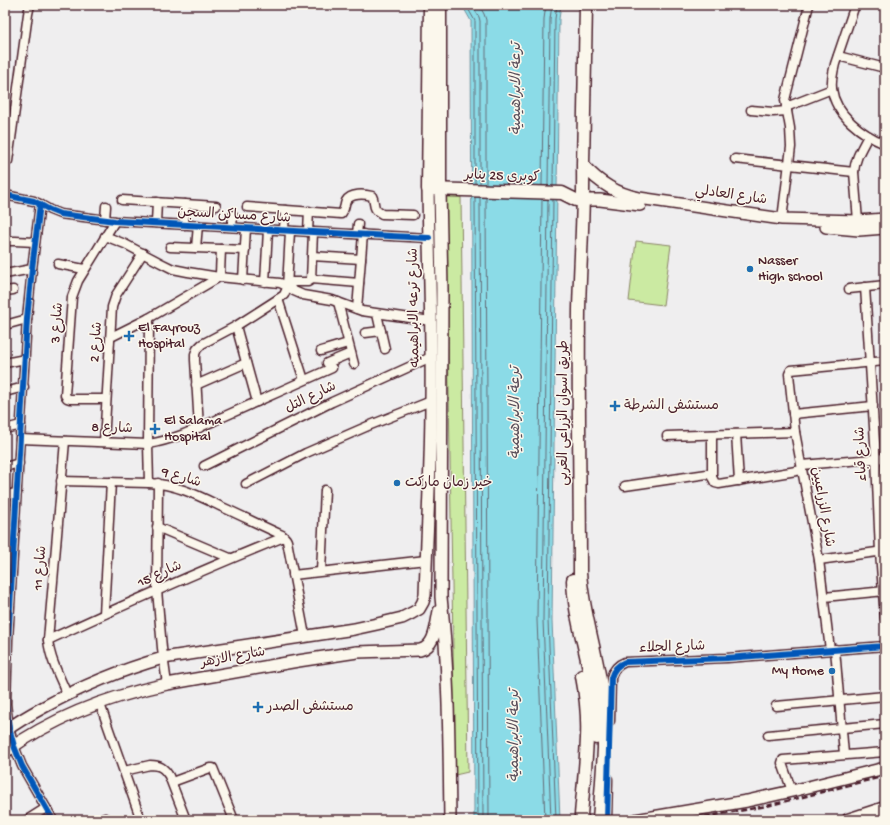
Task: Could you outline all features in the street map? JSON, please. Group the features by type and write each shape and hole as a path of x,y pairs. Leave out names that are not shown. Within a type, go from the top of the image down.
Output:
{"main road":[{"name":"شارع ترعه الابراهيميه","path":"430,5 441,597"},
{"name":"شارع ترعه الابراهيميه","path":"419,608 425,595 431,401 431,321 436,289 429,238 434,190 440,5"},
{"name":"طريق اسوان الزراعى الغربى","path":"580,5 577,185 580,200"},
{"name":"طريق اسوان الزراعى الغربى","path":"578,267 580,282 580,573 583,600 599,674 604,706 604,750 595,819 581,815 587,721 584,688 577,651 579,641 582,637 576,609 573,581 578,267 580,200 583,165 586,5"},
{"name":"شارع العادلي","path":"583,165 602,183 616,191 630,196 782,219 858,222 885,219"},
{"path":"562,194 577,185"},
{"name":"كوبرى 25 يناير","path":"434,190 562,194 580,200"},
{"name":"شارع العادلي","path":"580,200 600,200 837,228 859,230 885,228"},
{"path":"441,597 448,681 450,820"},
{"name":"شارع الازهر","path":"9,749 56,722 126,694 167,684 358,652 424,649 432,640 437,623 441,597"},
{"name":"شارع الازهر","path":"7,729 67,694 90,683 138,665 163,658 354,629 402,618 419,608"},
{"path":"635,820 747,801 885,768"},
{"path":"848,820 885,808"},
{"path":"879,820 885,818"}],"street":[{"path":"8,160 30,5"},
{"path":"782,219 791,138 786,100 808,5"},
{"path":"855,5 833,72 832,89 835,100 849,120 868,136 885,144"},
{"path":"838,56 885,68"},
{"path":"751,110 773,112 786,109 832,89"},
{"path":"858,222 854,172 855,161 868,136"},
{"path":"735,158 854,172"},
{"name":"شارع مساكن السجن","path":"5,195 34,201 60,214 105,220 429,238"},
{"path":"247,207 341,214 349,198 355,195 370,195 373,198 375,208 382,214 413,215"},
{"path":"122,200 216,206"},
{"path":"156,223 157,202"},
{"path":"40,204 27,319 15,530 9,560 6,641 6,704 9,749 22,766 53,820"},
{"path":"184,225 185,204"},
{"path":"105,220 106,206"},
{"path":"199,428 195,354 197,349 202,344 236,326 284,295 287,284 287,231 285,210"},
{"path":"309,211 312,256 311,279"},
{"path":"232,228 233,215"},
{"name":"شارع 3","path":"106,399 70,399 65,395 72,296 84,269 115,221"},
{"path":"357,309 361,259 358,224"},
{"path":"196,248 198,225"},
{"path":"243,280 246,228"},
{"path":"265,282 268,230"},
{"path":"105,236 125,244 173,269 188,272 243,280 287,284 308,282 311,279 359,283"},
{"path":"5,241 35,242"},
{"path":"170,246 245,250"},
{"path":"111,337 149,318 219,277 221,249"},
{"name":"شارع 2","path":"104,442 112,307 116,295 143,253"},
{"path":"312,256 361,259"},
{"path":"58,264 84,269"},
{"path":"5,274 32,269"},
{"path":"287,284 294,291 303,296 332,300 377,314 431,321"},
{"path":"849,289 885,285"},
{"name":"شارع قباء","path":"865,287 885,618"},
{"path":"278,299 304,380"},
{"path":"338,302 354,364"},
{"path":"377,314 385,349"},
{"path":"149,318 149,483"},
{"path":"5,325 27,319"},
{"path":"236,326 257,402"},
{"path":"365,333 381,330"},
{"path":"321,351 348,342"},
{"name":"شارع 8","path":"20,439 148,444 172,439 304,380 351,353"},
{"name":"شارع التل","path":"204,466 332,402 431,357"},
{"path":"5,363 25,359"},
{"path":"870,362 885,361"},
{"name":"شارع الزراعيين","path":"844,754 839,700 819,560 793,414 789,374 791,370 870,362"},
{"path":"196,385 246,363"},
{"path":"5,392 24,387"},
{"path":"246,484 306,454 368,426 431,401"},
{"path":"793,414 873,406"},
{"path":"5,429 21,425"},
{"path":"667,436 796,432"},
{"path":"736,434 740,481"},
{"path":"712,435 712,477 714,482 717,484 740,481 802,468 885,458"},
{"name":"شارع 11","path":"64,441 48,640 55,668 67,694"},
{"path":"5,467 19,463"},
{"path":"625,486 707,474 712,477"},
{"name":"شارع 9","path":"61,481 158,483 170,485 196,495 284,537"},
{"path":"104,614 111,482"},
{"path":"158,483 157,590 163,658 167,684"},
{"path":"320,571 325,490"},
{"path":"5,495 17,493"},
{"path":"157,527 230,558"},
{"path":"5,532 15,530"},
{"path":"284,537 287,541 305,636"},
{"name":"شارع 15","path":"48,640 230,558 284,537"},
{"path":"819,560 882,552"},
{"path":"293,575 426,560"},
{"path":"824,597 884,591"},
{"name":"شارع الجلاء","path":"595,819 611,678 615,668 620,664 625,662 727,658 885,646"},
{"path":"776,706 885,696"},
{"path":"100,704 142,820"},
{"path":"768,735 885,724"},
{"path":"792,791 782,763 783,760 844,754 885,752"},
{"path":"124,771 146,765 155,765 166,770 186,820"},
{"path":"172,782 213,768 234,820"},
{"path":"27,820 46,808"}],"green space":[{"path":"446,197 461,197 468,772 455,775"},
{"path":"636,241 671,245 663,305 629,301"}],"water":[{"name":"ترعة الابراهيمية","path":"462,5 561,5 559,19 552,620 560,820 474,820 471,21"}],"railway":[{"path":"687,820 767,806 885,776"}],"cycle path":[{"path":"5,195 34,201 60,214 115,221 429,238"},
{"path":"40,204 27,319 8,640 6,704 9,728 22,766 53,820"},
{"path":"607,820 611,678 614,670 618,666 625,662 727,658 885,646"}],"place":[{"name":"Nasser High school","path":"750,269"},
{"name":"El Fayrouz Hospital","path":"129,336"},
{"name":"مستشفى الشرطة","path":"615,406"},
{"name":"El Salama Hospital","path":"155,429"},
{"name":"خير زمان ماركت","path":"397,483"},
{"name":"My Home","path":"832,671"},
{"name":"مستشفى الصدر","path":"258,707"}]}
